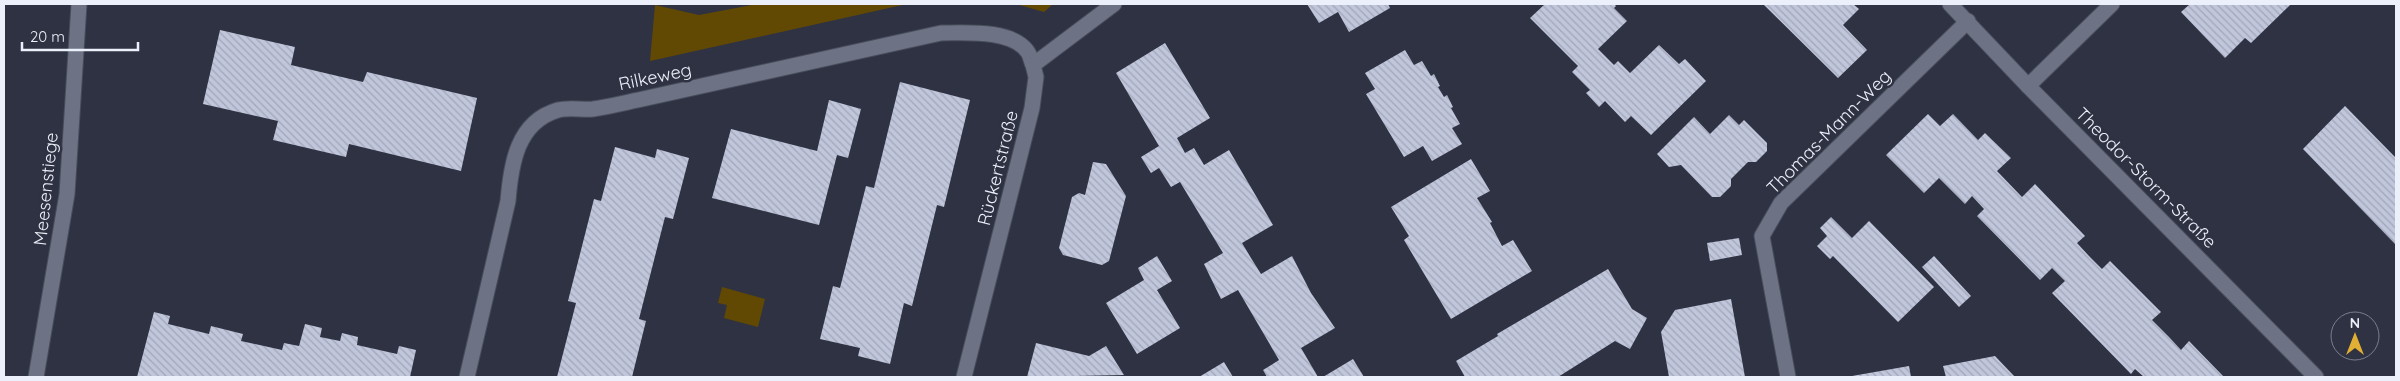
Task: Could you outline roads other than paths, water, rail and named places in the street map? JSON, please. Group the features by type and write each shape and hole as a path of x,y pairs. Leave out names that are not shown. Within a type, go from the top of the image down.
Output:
{"street":[{"name":"Meesenstiege","path":"36,377 68,194 79,4"},
{"path":"1033,65 1114,4"},
{"name":"Theodor-Storm-Straße","path":"1950,4 2028,86 2316,377"},
{"path":"2028,86 2112,4"},
{"name":"Thomas-Mann-Weg","path":"1788,377 1762,236 1781,203 1968,21"},
{"name":"Rilkeweg","path":"467,377 508,201 510,171 517,147 533,123 559,110 591,109 638,100 941,33 984,34 1013,39 1027,50 1033,65"},
{"name":"Rückertstraße","path":"964,377 1032,108 1036,77 1033,65"}]}
